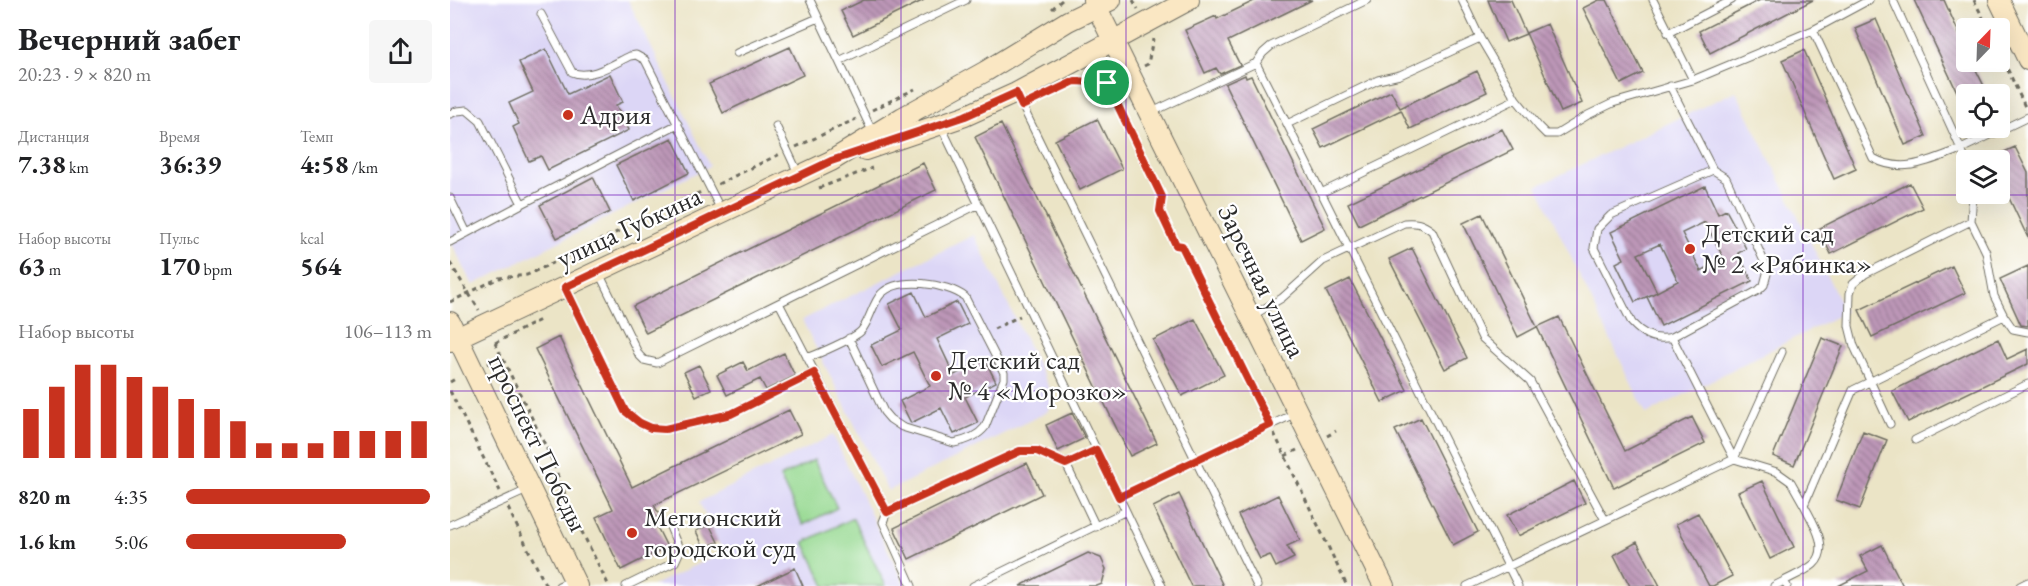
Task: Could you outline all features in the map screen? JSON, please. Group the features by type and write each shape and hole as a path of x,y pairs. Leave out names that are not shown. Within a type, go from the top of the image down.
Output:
{"main road":[{"name":"улица Губкина","path":"831,161 965,116 1016,93 1189,0"},
{"path":"1999,0 2028,60"},
{"name":"улица Губкина","path":"452,334 565,287 723,213 805,184 831,161 1100,2"},
{"name":"Заречная улица","path":"1100,2 1113,40 1384,586"},
{"name":"проспект Победы","path":"452,334 530,489 570,584"}],"lane":[{"path":"839,61 966,0"},
{"path":"1149,114 1257,63 1271,46 1367,0"},
{"path":"1462,0 1480,38 1516,99 1546,134 1557,134 1613,103 1693,80 1813,30 1869,0"},
{"path":"1653,0 1693,80"},
{"path":"1668,33 1732,0"},
{"path":"1893,0 1961,149"},
{"path":"808,1 874,135"},
{"path":"541,14 572,72 579,75 590,74 630,56 645,60 723,213"},
{"path":"737,53 818,18"},
{"path":"1813,30 1873,158 1883,164 1908,167 1921,164 1961,149 2028,115"},
{"path":"1287,124 1378,80 1400,75 1480,38"},
{"path":"1257,63 1518,586"},
{"path":"1670,86 1713,170 1726,178 1768,270 1764,285 1759,290 1672,337 1658,339 1637,329 1632,323 1594,248 1597,229 1611,215 1713,170"},
{"path":"1016,93 1257,586"},
{"path":"1321,193 1516,99"},
{"path":"450,114 467,110 480,121 522,204"},
{"path":"450,242 678,124"},
{"path":"939,124 1162,586"},
{"path":"777,126 805,184"},
{"path":"450,198 468,233"},
{"path":"1972,204 1971,221 1986,252 1994,296 2013,329 2028,332"},
{"path":"598,271 639,355 650,362 657,363 977,205"},
{"path":"1890,424 1854,346 1849,326 1850,293 1853,284 1865,274 1971,221"},
{"path":"1250,317 1282,298 1323,261 1404,224 1414,222 1423,224 1432,231 1482,338 1530,381 1605,520"},
{"path":"807,358 861,332 880,296 886,290 909,282 958,291 965,297 1004,373 1004,379 981,432 954,443 902,427 890,419 884,412 849,338"},
{"path":"565,287 625,411 632,418 651,428 665,429 731,414 814,373"},
{"path":"779,303 887,512"},
{"path":"1804,505 1853,390 2004,316"},
{"path":"1672,337 1734,459 1777,472 1791,482 1804,505 1821,546 1820,556 1813,565 1785,584 1774,586"},
{"path":"1467,586 1734,459 1782,352"},
{"path":"1915,440 2028,384"},
{"path":"1119,497 1297,413"},
{"path":"1066,464 1096,450"},
{"path":"912,586 883,522 887,512 1020,451 1037,451 1066,464 1096,527"},
{"path":"450,525 530,489"},
{"path":"973,586 1126,512"},
{"path":"626,586 675,562 680,550 670,527"},
{"path":"2020,586 2028,582"}],"path":[{"path":"1047,13 1062,0"},
{"path":"1974,0 1983,18"},
{"path":"2009,72 2028,115"},
{"path":"1075,81 1107,83 1162,197 1160,211 1176,245 1182,246 1347,586"},
{"path":"450,302 499,278 527,275 917,87"},
{"path":"805,184 875,167"},
{"path":"450,263 469,294"},
{"path":"984,334 1029,312"},
{"path":"495,342 543,318"},
{"path":"502,357 550,455 571,510 609,586"},
{"path":"450,391 546,586"}],"shaded area":[{"path":"450,0 628,0 710,166 473,285 450,240"},
{"name":"Детский сад № 2 «Рябинка»","path":"1736,91 1845,312 1646,414 1537,186"},
{"name":"Детский сад № 4 «Морозко»","path":"974,235 1054,398 1047,412 888,491 802,320"},
{"path":"833,435 905,586 652,586 723,552 699,502"}],"green space":[{"path":"814,460 837,508 803,525 780,477"},
{"path":"853,518 886,586 825,586 804,542"}],"building":[{"path":"864,0 924,0 853,35 841,11"},
{"path":"1256,0 1312,0 1228,41 1240,65 1220,74 1216,68 1205,73 1185,30 1216,16 1217,19"},
{"path":"1488,0 1511,0 1526,34 1506,42"},
{"path":"1599,0 1607,0 1643,73 1621,84 1583,8"},
{"path":"1760,0 1813,0 1710,53 1699,31"},
{"path":"1914,0 1944,0 1956,27 1956,72 1977,72 1983,84 1956,84 1956,90"},
{"path":"1876,19 1926,136 1905,145 1855,28"},
{"path":"1547,24 1582,103 1561,112 1526,33"},
{"path":"790,47 803,75 723,113 709,84"},
{"name":"Адрия","path":"546,49 568,94 610,74 623,102 616,105 629,130 548,170 541,156 529,161 513,127 519,124 509,103 533,92 519,62"},
{"path":"1804,50 1856,169 1834,179 1782,60"},
{"path":"1477,71 1487,92 1410,129 1401,110 1323,148 1313,129 1391,91 1400,108"},
{"path":"1245,75 1246,78 1251,76 1325,228 1301,240 1225,84"},
{"path":"1097,119 1122,169 1080,190 1055,140"},
{"path":"1001,124 1157,443 1130,456 975,137"},
{"path":"1502,129 1513,150 1359,225 1348,203"},
{"path":"672,138 689,173 634,201 616,165"},
{"path":"2015,147 2028,173 2028,238 2010,200 2009,150"},
{"path":"923,163 936,190 646,333 633,306"},
{"path":"593,177 610,212 557,238 540,205"},
{"path":"1910,183 1923,208 1831,254 1818,229"},
{"path":"1705,186 1718,214 1726,210 1738,232 1746,249 1738,253 1752,281 1661,326 1647,297 1654,293 1635,302 1616,263 1624,259 1611,232","holes":["1705,222 1724,259 1701,271 1682,233","1660,244 1678,281 1657,292 1638,254"]},
{"path":"1482,214 1537,327 1518,337 1463,223"},
{"path":"1412,248 1467,358 1445,369 1389,259"},
{"path":"1952,266 1965,293 1872,337 1859,310"},
{"path":"2028,266 2028,326 2021,325 2000,279"},
{"path":"1350,279 1407,390 1382,402 1326,291"},
{"path":"914,292 926,317 957,302 968,324 937,339 954,375 985,360 996,382 965,397 978,423 954,434 941,408 911,423 900,401 930,386 913,352 882,367 871,345 902,330 889,304"},
{"path":"1559,317 1625,451 1692,417 1705,443 1614,488 1537,327"},
{"path":"1195,319 1224,375 1182,396 1153,340"},
{"path":"559,337 632,487 789,410 801,434 654,505 660,516 653,519 667,547 621,570 596,517 613,509 535,349"},
{"path":"1822,338 1843,346 1794,465 1773,456"},
{"path":"1998,339 2007,359 2028,349 2028,364 1908,422 1892,391"},
{"path":"784,353 795,376 766,390 760,379 727,395 717,375 743,362 748,371"},
{"path":"699,365 711,389 696,396 684,372"},
{"path":"1072,413 1085,438 1058,451 1046,425"},
{"path":"1421,418 1478,532 1453,545 1395,430"},
{"path":"1863,431 1887,440 1860,509 1836,500"},
{"path":"1027,463 1042,494 909,559 894,528"},
{"path":"1574,481 1585,503 1518,536 1507,515"},
{"path":"1762,481 1794,547 1770,559 1738,492"},
{"path":"1179,494 1223,586 1191,586 1153,507"},
{"path":"1278,495 1300,540 1287,546 1294,558 1276,567 1270,555 1260,559 1238,515"},
{"path":"1698,513 1732,576 1713,586 1709,586 1676,524"},
{"path":"709,524 718,542 704,548 696,531"},
{"path":"1637,542 1660,586 1630,586 1614,555"},
{"path":"1882,545 1903,586 1838,586 1868,571 1860,556"},
{"path":"1088,553 1101,558 1106,569 1102,584 1097,586 1020,586"},
{"path":"795,568 803,586 757,586"}],"place":[{"name":"Адрия","path":"568,115"},
{"name":"Детский сад № 2 «Рябинка»","path":"1690,249"},
{"name":"Детский сад № 4 «Морозко»","path":"936,376"},
{"name":"Мегионский городской суд","path":"632,533"}],"route":[{"path":"1075,81 1107,83 1162,197 1160,211 1176,245 1182,246 1270,425 1119,497 1096,450 1066,464 1037,451 1020,451 887,512 814,373 731,414 665,429 651,428 632,418 625,411 565,287 831,161 965,116 1016,93 1022,106 1075,81"}]}
